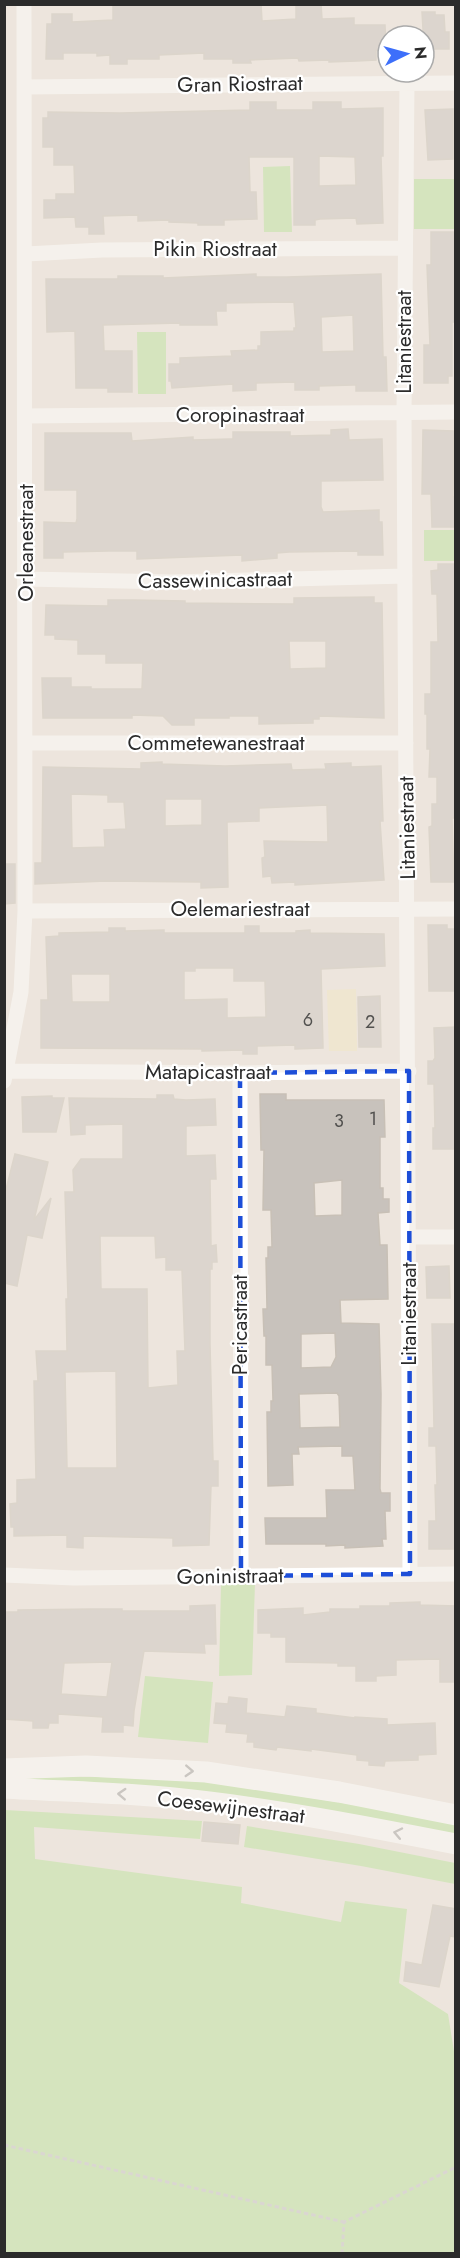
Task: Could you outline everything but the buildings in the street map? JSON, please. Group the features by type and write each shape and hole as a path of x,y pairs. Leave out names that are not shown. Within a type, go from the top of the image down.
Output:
{"main road":[{"name":"Coesewijnestraat","path":"4,1769 86,1766 206,1772 339,1792 456,1815"},
{"name":"Coesewijnestraat","path":"4,1788 208,1801 334,1820 456,1844"}],"street":[{"name":"Orleanestraat","path":"6,1076 21,992 25,911 24,4"},
{"name":"Gran Riostraat","path":"24,87 376,82"},
{"name":"Gran Riostraat","path":"436,83 456,83"},
{"name":"Litaniestraat","path":"407,84 404,413 410,1574"},
{"name":"Pikin Riostraat","path":"26,254 102,250 405,248"},
{"name":"Coropinastraat","path":"25,416 456,412"},
{"name":"Cassewinicastraat","path":"26,579 172,582 405,576"},
{"name":"Commetewanestraat","path":"26,743 406,742"},
{"name":"Oelemariestraat","path":"25,911 456,909"},
{"name":"Matapicastraat","path":"6,1076 408,1071"},
{"name":"Pericastraat","path":"240,1073 241,1576"},
{"path":"409,1237 456,1237"},
{"name":"Goninistraat","path":"4,1575 74,1578 456,1574"}],"path":[{"path":"4,2145 344,2222 456,2168"},
{"path":"342,2253 344,2222"}],"highlighted area":[{"path":"409,1071 410,1574 241,1576 240,1073"}],"green space":[{"path":"290,166 292,232 264,232 263,167"},
{"path":"414,179 455,179 455,229 414,229"},
{"path":"137,332 166,332 166,394 138,394"},
{"path":"424,530 455,530 455,561 424,561"},
{"path":"255,1583 252,1675 219,1676 221,1584"},
{"path":"145,1676 213,1682 208,1743 138,1737"},
{"path":"26,1776 200,1780 455,1821 455,1836 27,1782"},
{"path":"5,1810 202,1821 200,1839 34,1827 35,1859 242,1887 241,1903 341,1922 345,1901 407,1909 399,1983 448,2014 456,2064 455,2253 5,2253"},
{"path":"247,1826 359,1844 455,1863 455,1884 244,1847"}],"sand":[{"path":"356,989 357,1051 329,1051 327,990"}]}
